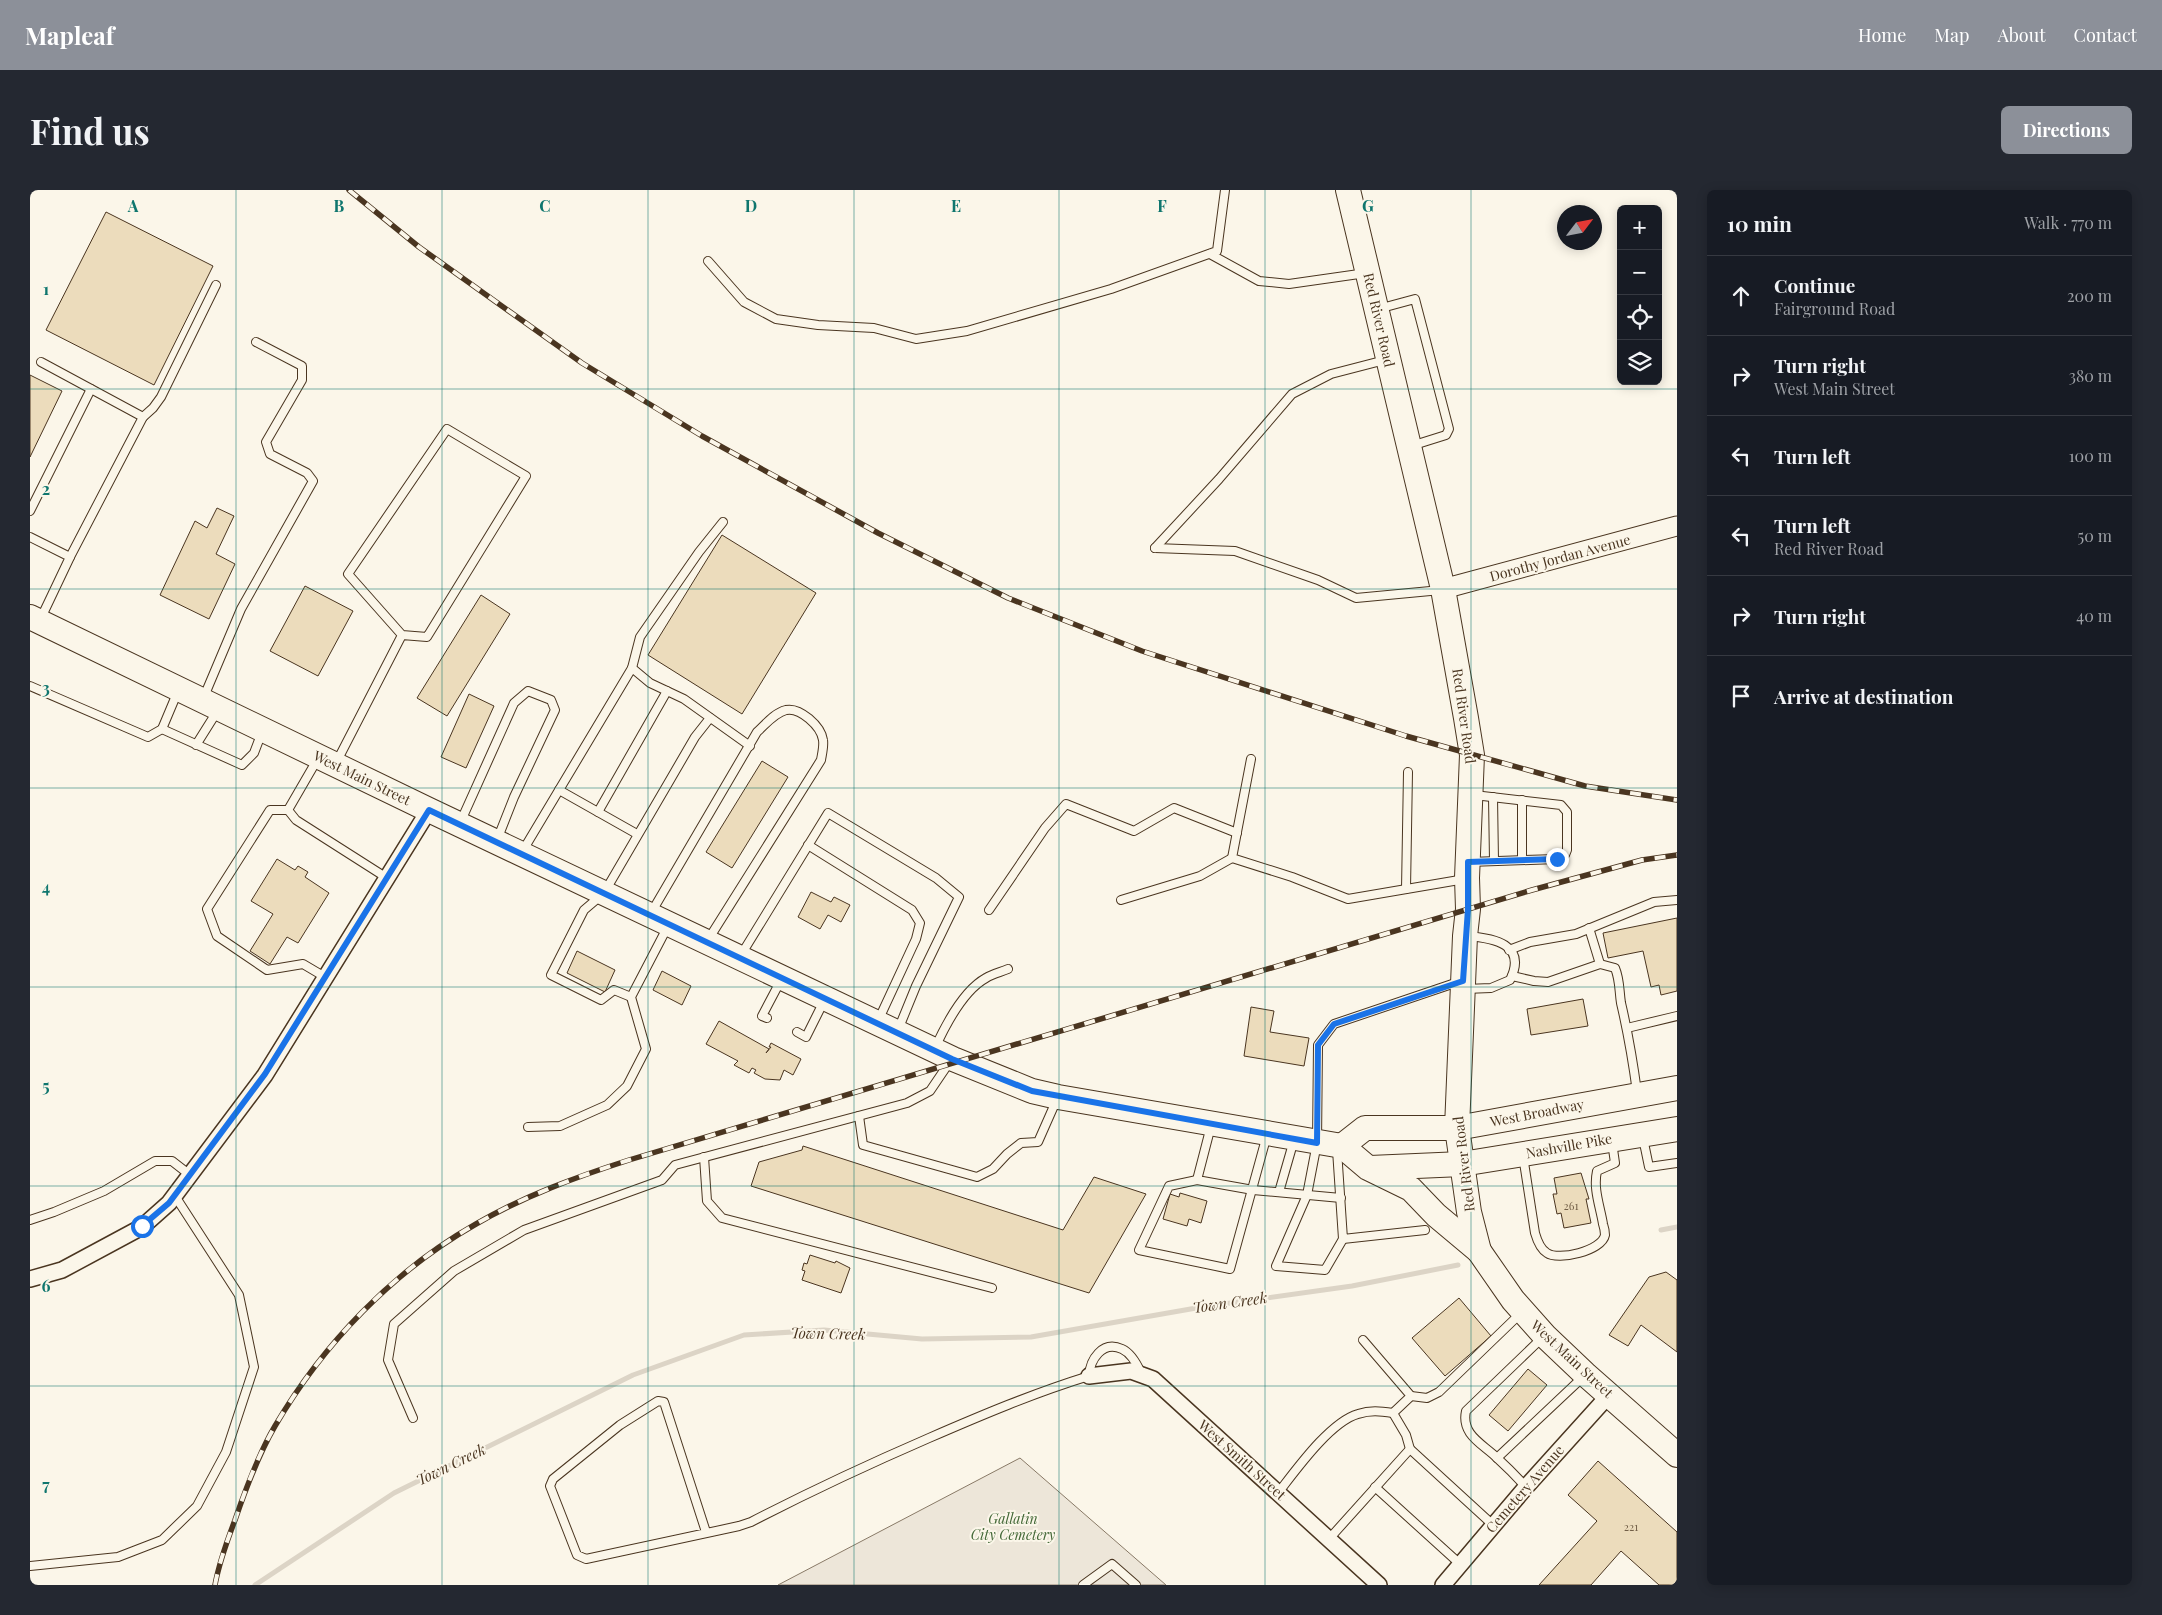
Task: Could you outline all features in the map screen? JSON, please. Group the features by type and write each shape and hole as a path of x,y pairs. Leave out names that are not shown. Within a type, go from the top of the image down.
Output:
{"main road":[{"name":"Red River Road","path":"1348,190 1443,589 1472,755 1467,870 1468,909 1465,936 1457,1128 1469,1212 1479,1251"},
{"name":"West Main Street","path":"34,619 887,1028 1032,1091 1323,1143 1411,1189 1436,1215 1479,1251 1523,1312 1545,1336 1677,1456"},
{"name":"West Broadway","path":"1323,1143 1365,1128 1457,1128 1677,1088"},
{"name":"Nashville Pike","path":"1462,1164 1677,1129"},
{"path":"1368,1168 1462,1164"}],"street":[{"name":"Dorothy Jordan Avenue","path":"1443,589 1677,526"},
{"path":"30,1279 62,1270 142,1226 174,1196 265,1074 429,810"},
{"name":"West Smith Street","path":"1089,1376 1131,1371 1153,1379 1379,1585"},
{"name":"Cemetery Avenue","path":"1443,1585 1526,1487 1609,1395"}],"lane":[{"path":"708,261 744,302 776,318 818,325 874,328 916,339 967,331 1111,289 1217,251 1225,190"},
{"path":"1210,254 1259,281 1289,284 1368,273"},
{"path":"34,619 70,557 143,417 161,397 216,285"},
{"path":"1376,310 1415,299 1450,429 1446,435 1409,447"},
{"path":"196,745 211,705 241,608 313,481 307,473 270,454 266,442 302,380 302,366 256,342"},
{"path":"1388,359 1331,374 1292,394 1219,479 1155,548 1235,551 1318,580 1356,598 1443,589"},
{"path":"41,362 143,417"},
{"path":"30,511 91,389"},
{"path":"447,429 526,476 427,637 402,635 348,574 447,429"},
{"path":"521,854 632,668 640,637 698,552 723,522"},
{"path":"30,537 70,557"},
{"path":"288,810 327,760 402,635"},
{"path":"632,668 650,683 684,699 750,746"},
{"path":"30,686 148,737 162,729 179,689"},
{"path":"459,824 514,704 519,697 528,691 551,700 555,710 514,796 496,842"},
{"path":"598,812 667,691"},
{"path":"528,1127 560,1126 607,1105 627,1086 646,1049 631,998 660,919 758,732 776,714 787,710 800,714 816,724 824,740 821,760 707,942"},
{"path":"631,998 614,990 601,1000 551,975 584,910 604,893 695,737 710,718"},
{"path":"162,729 242,765 254,753 263,730"},
{"path":"1232,858 1251,759"},
{"path":"1406,889 1408,772"},
{"path":"559,790 637,834"},
{"path":"1121,900 1200,876 1232,858 1292,877 1348,899 1406,889 1494,861 1562,858 1567,850 1567,812 1565,807 1556,803 1470,795"},
{"path":"1493,797 1494,861"},
{"path":"1522,800 1522,860"},
{"path":"989,910 1045,828 1066,804 1134,831 1174,808 1237,833"},
{"path":"288,810 270,810 207,909 217,936 267,970 302,964 325,977"},
{"path":"288,810 296,820 387,878"},
{"path":"740,958 828,813 936,878 959,896 916,986 887,1028"},
{"path":"808,845 912,910 920,923 887,1028"},
{"path":"1509,950 1530,942 1576,934 1654,902 1677,900"},
{"path":"1589,928 1600,964"},
{"path":"1323,1143 1307,1196 1276,1266 1325,1270 1343,1239 1341,1198 1323,1143 1318,1045 1334,1024 1463,985 1491,988 1510,980 1512,976 1513,955 1505,944 1492,938 1465,936"},
{"path":"1512,976 1548,982 1600,964 1615,968 1627,1028 1637,1094"},
{"path":"413,1418 388,1360 394,1324 454,1271 524,1230 662,1180 675,1165 907,1103 930,1091 944,1054 946,1023 968,994 985,978 1008,969"},
{"path":"767,1018 762,1016 782,978"},
{"path":"797,1032 806,1037 826,998"},
{"path":"1627,1028 1677,1016"},
{"path":"859,1116 863,1145 977,1177 993,1169 1021,1143 1038,1142 1046,1128 1058,1097"},
{"path":"1197,1180 1212,1123"},
{"path":"1267,1133 1253,1190 1230,1269 1139,1250 1169,1186 1197,1180 1253,1190 1341,1198"},
{"path":"1642,1134 1649,1167 1677,1163"},
{"path":"1523,1154 1535,1233 1539,1244 1547,1254 1560,1256 1592,1249 1601,1244 1605,1235 1594,1183 1597,1170 1615,1163 1612,1139"},
{"path":"1279,1192 1323,1143"},
{"path":"704,1157 707,1201 722,1218 992,1288"},
{"path":"30,1220 104,1191 155,1161 172,1161 190,1175"},
{"path":"30,1566 118,1557 162,1540 197,1506 226,1452 254,1367 239,1295 174,1196"},
{"path":"1343,1239 1425,1230"},
{"path":"1363,1340 1411,1396 1427,1398 1439,1392 1523,1312"},
{"path":"1526,1487 1497,1458 1477,1443 1468,1431 1464,1420 1466,1411 1545,1336"},
{"path":"706,1532 664,1402 658,1401 620,1425 553,1479 550,1486 577,1555 586,1559 751,1522 826,1483 1006,1404 1089,1376 1090,1364 1096,1356 1108,1347 1122,1349 1134,1360 1141,1374"},
{"path":"1497,1458 1585,1374"},
{"path":"1393,1413 1411,1396"},
{"path":"1278,1493 1300,1464 1343,1421 1357,1414 1376,1410 1393,1413 1406,1435 1410,1449 1493,1525"},
{"path":"1329,1539 1410,1449"},
{"path":"1376,1487 1460,1564"},
{"path":"1082,1585 1112,1564 1136,1585"}],"green space":[{"name":"Gallatin City Cemetery","path":"1020,1458 1166,1585 778,1585"}],"building":[{"path":"106,212 213,266 154,385 46,330"},
{"path":"30,375 62,391 30,457"},
{"path":"217,508 234,516 216,554 235,564 209,619 160,595 195,521 207,528"},
{"path":"722,535 816,593 742,714 648,655"},
{"path":"305,586 353,611 318,676 270,651"},
{"path":"481,595 510,614 447,716 417,698"},
{"path":"469,694 494,706 466,768 441,757"},
{"path":"762,761 788,777 732,868 706,852"},
{"path":"277,859 295,870 298,866 308,872 305,877 329,893 298,943 287,937 270,964 250,951 273,914 251,901"},
{"path":"811,892 831,902 834,897 850,905 841,922 828,915 820,929 798,917"},
{"path":"1677,918 1677,991 1661,995 1659,985 1651,987 1643,951 1608,958 1603,933"},
{"path":"577,951 615,970 605,992 567,973"},
{"path":"662,971 691,986 682,1005 653,990"},
{"path":"1583,999 1588,1026 1531,1035 1527,1009"},
{"path":"1251,1007 1274,1011 1270,1032 1309,1038 1304,1066 1244,1056"},
{"path":"719,1021 769,1049 766,1053 771,1047 769,1047 771,1043 801,1059 793,1075 784,1070 780,1080 765,1079 754,1073 756,1070 752,1068 749,1073 734,1065 738,1061 706,1044"},
{"path":"803,1146 1063,1230 1094,1177 1146,1194 1089,1293 751,1186 759,1162 802,1150"},
{"path":"1581,1173 1589,1199 1586,1199 1591,1223 1564,1228 1561,1213 1557,1214 1553,1194 1557,1194 1554,1178"},
{"path":"1180,1193 1207,1201 1201,1223 1189,1219 1187,1226 1163,1219 1170,1194 1179,1197"},
{"path":"810,1255 835,1263 836,1261 850,1268 841,1293 802,1280 805,1271 802,1270 804,1263 807,1264"},
{"path":"1666,1272 1677,1280 1677,1352 1641,1325 1628,1346 1609,1335 1649,1277"},
{"path":"1459,1298 1491,1336 1445,1376 1412,1338"},
{"path":"1528,1369 1547,1385 1508,1431 1489,1415"},
{"path":"1598,1461 1677,1532 1677,1582 1674,1585 1659,1585 1621,1551 1591,1585 1539,1585 1597,1521 1568,1495"}],"waterway":[{"name":"Town Creek","path":"1661,1230 1677,1227"},
{"name":"Town Creek","path":"255,1585 394,1493 633,1375 744,1335 824,1330 922,1339 1031,1337 1202,1307 1352,1286 1458,1265"}],"railway":[{"path":"349,190 419,247 582,363 702,436 878,533 1008,598 1142,651 1406,736 1585,786 1677,800"},
{"path":"215,1585 226,1544 258,1460 275,1426 315,1366 362,1312 416,1264 494,1214 570,1180 629,1160 1532,890 1642,860 1677,855"}],"route":[{"path":"142,1226 169,1203 265,1074 429,810 952,1059 1032,1091 1317,1143 1318,1045 1334,1024 1425,992 1463,981 1468,909 1468,862 1557,859"}]}
